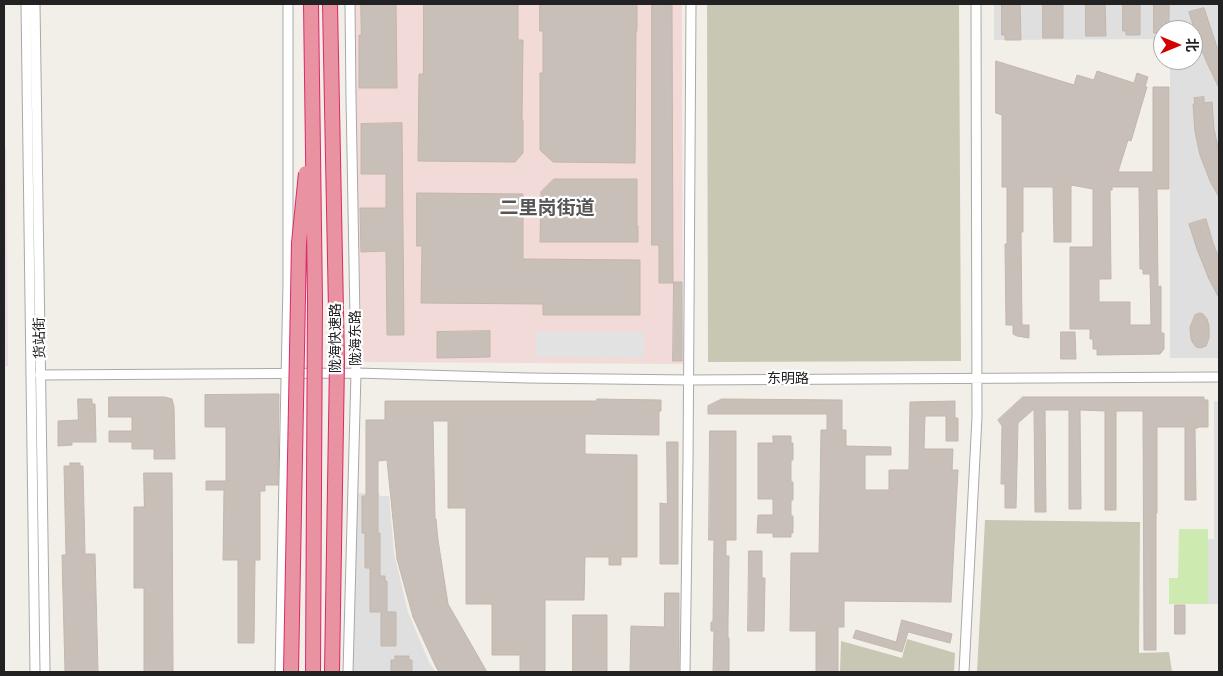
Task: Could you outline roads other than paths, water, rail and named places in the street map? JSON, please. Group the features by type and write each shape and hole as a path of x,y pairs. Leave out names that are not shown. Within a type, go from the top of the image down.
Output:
{"highway":[{"name":"陇海快速路","path":"311,4 315,301 314,672"},
{"name":"陇海快速路","path":"330,4 337,344 332,672"},
{"path":"291,672 300,244 312,113"}],"street":[{"name":"货站街","path":"26,4 35,672"},
{"name":"货站街","path":"35,4 45,672"},
{"path":"280,672 288,284 288,4"},
{"name":"陇海东路","path":"348,672 356,373 350,4"},
{"path":"685,672 691,4"},
{"path":"964,672 977,417 976,4"},
{"name":"东明路","path":"40,375 356,373 688,380 1219,377"}],"district":[{"name":"二里岗街道","path":"547,208"}]}
